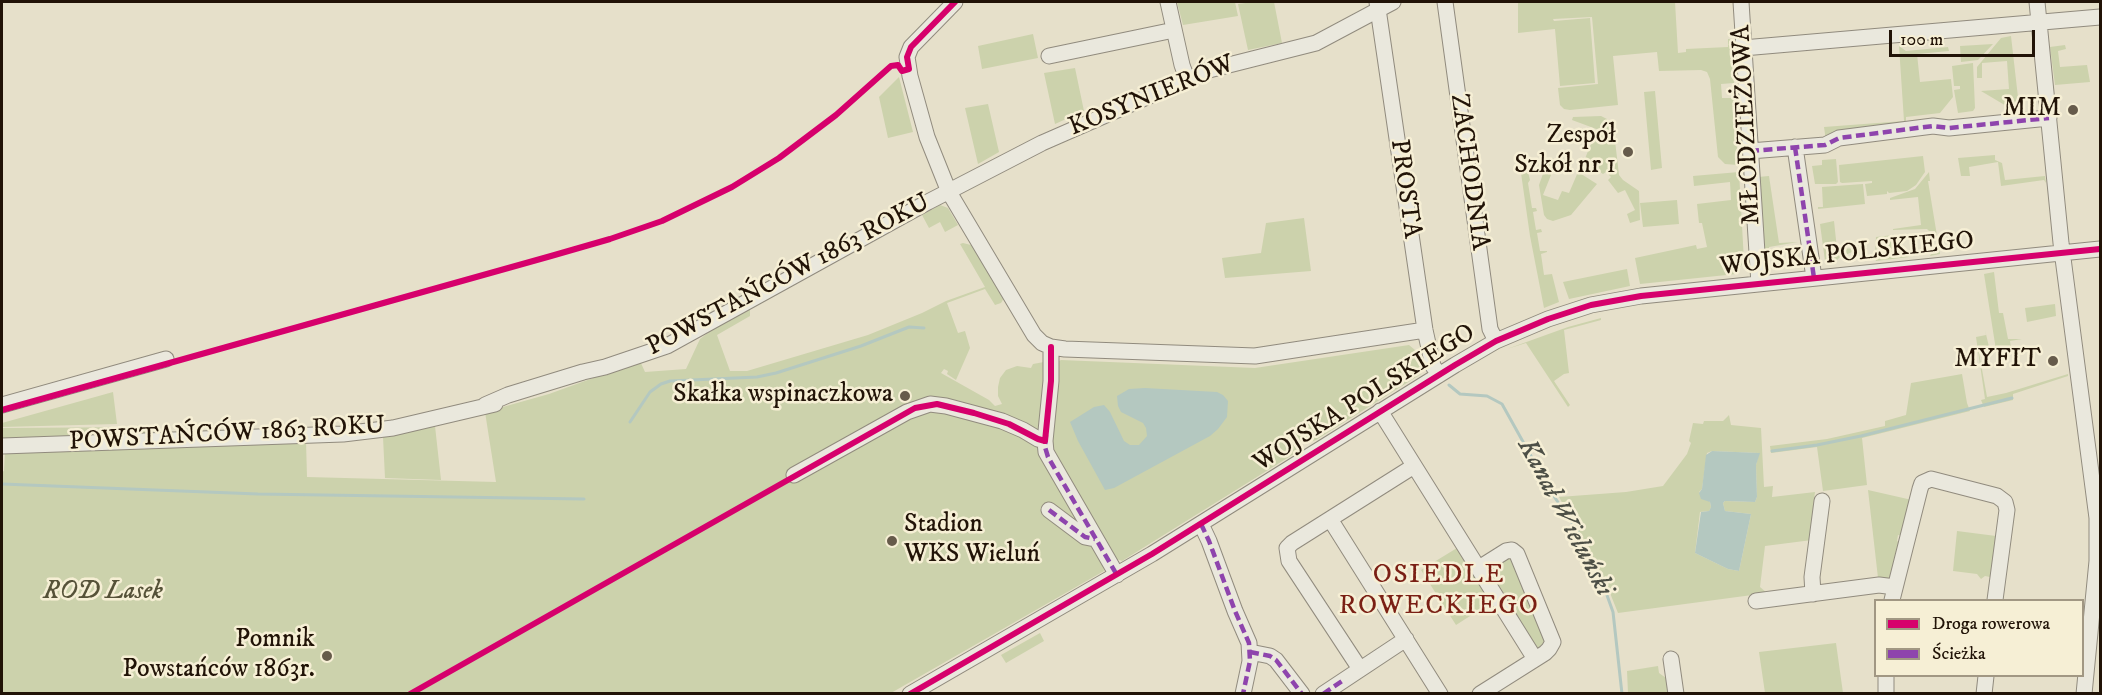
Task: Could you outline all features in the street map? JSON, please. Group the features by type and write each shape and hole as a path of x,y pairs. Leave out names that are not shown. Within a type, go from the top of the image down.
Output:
{"street":[{"path":"949,192 938,168 924,125 907,57 911,47 954,2"},
{"path":"1168,2 1187,79"},
{"name":"KOSYNIERÓW","path":"949,192 1042,143 1187,79 1228,64 1310,45 1328,38 1378,6 1393,2"},
{"name":"ZACHODNIA","path":"1445,2 1490,329 1496,341"},
{"name":"MŁODZIEŻOWA","path":"1741,2 1759,284"},
{"path":"2037,2 2062,253 2098,528 2084,693"},
{"name":"PROSTA","path":"1378,6 1425,330 1434,366 1439,375"},
{"path":"1743,48 2100,17"},
{"path":"1049,56 1174,30"},
{"path":"1749,151 1825,145 1839,138 1934,126 1949,128 2049,118"},
{"path":"1795,147 1814,278"},
{"name":"POWSTAŃCÓW 1863 ROKU","path":"2,446 354,433 393,428 552,390 586,378 605,367 682,339 743,303 949,192 1034,335 1042,343 1051,347"},
{"name":"WOJSKA POLSKIEGO","path":"910,693 1117,575 1496,341 1556,316 1602,303 1641,296 2100,249"},
{"path":"1117,575 1048,457 1045,441 1051,381 1051,347 1255,356 1425,330"},
{"path":"2,405 166,359"},
{"path":"794,476 907,412 930,404 1002,421 1045,441"},
{"path":"1380,411 1534,659"},
{"path":"1360,669 1287,555 1287,548 1414,466"},
{"path":"1756,601 1879,585 1893,593 1922,483 1936,479 1997,496 2005,502 2007,507 1995,599"},
{"path":"1813,594 1812,577 1822,501"},
{"path":"1049,510 1085,537 1095,539"},
{"path":"1330,519 1440,693"},
{"path":"1201,524 1249,643 1250,652 1243,693"},
{"path":"1479,568 1506,551 1512,550 1517,554 1552,637 1552,645 1549,649 1480,693"},
{"path":"1323,693 1406,639"},
{"path":"1250,652 1270,656 1276,660 1302,693"},
{"path":"1671,659 1676,693"},
{"path":"1886,677 1886,693"},
{"path":"1984,693 1986,677"}],"green space":[{"path":"1177,2 1235,2 1238,16 1183,25"},
{"path":"1274,2 1282,43 1248,50 1238,4"},
{"path":"1518,2 1675,2 1678,53 1686,52 1686,49 1728,47 1728,39 1731,39 1734,83 1721,84 1722,98 1734,98 1738,165 1725,164 1718,157 1710,79 1707,72 1701,70 1659,71 1657,52 1613,56 1618,105 1564,109 1560,105 1558,88 1598,84 1592,17 1553,19 1554,21 1590,18 1595,83 1560,86 1555,29 1518,33"},
{"path":"1033,34 1038,58 982,69 978,46"},
{"path":"2011,36 2019,106 2008,107 1981,91 2009,89 2007,61 1982,63 1982,78 1977,78 1977,67 2001,38"},
{"path":"1993,44 1978,60 1961,62 1960,46"},
{"path":"2065,45 2066,49 2058,51 2060,67 2087,65 2090,82 2055,85 2050,47"},
{"path":"1899,46 1906,51 1948,47 1949,51 1917,54 1920,82 1951,79 1953,97 1940,113 1906,117 1906,123 1902,126 1826,135 1826,141 1824,127 1904,121"},
{"path":"1973,63 1975,108 1973,111 1958,113 1954,90 1960,89 1960,86 1954,86 1952,66"},
{"path":"1075,68 1084,111 1055,124 1044,73"},
{"path":"899,77 913,132 888,138 879,97"},
{"path":"1655,91 1662,168 1651,170 1644,92"},
{"path":"988,104 999,152 978,164 965,108"},
{"path":"1601,116 1607,119 1614,132 1619,175 1639,191 1640,220 1630,223 1627,214 1635,210 1625,190 1618,193 1608,180 1611,177 1606,172 1603,174 1584,161 1599,130 1572,120 1573,117"},
{"path":"1995,155 1995,160 2002,163 2005,180 2045,176 2046,183 2044,180 2001,186 1998,162 1969,167 1970,176 1961,176 1958,158"},
{"path":"1923,156 1925,172 1916,185 1907,191 1889,193 1887,191 1887,194 1867,196 1865,184 1872,183 1872,181 1840,182 1839,165"},
{"path":"1551,158 1557,160 1543,195 1558,200 1562,191 1569,193 1578,172 1597,184 1571,215 1553,221 1544,215 1539,185 1548,160"},
{"path":"1836,159 1838,182 1836,184 1815,184 1812,166 1822,165 1822,160"},
{"path":"1520,166 1528,172 1530,180 1528,183 1532,208 1536,208 1537,211 1533,212 1536,230 1541,229 1542,232 1537,233 1540,251 1547,251 1541,254 1544,275 1552,274 1559,302 1544,308 1530,236"},
{"path":"1739,172 1744,261 1736,274 1640,284 1635,258 1696,245 1697,249 1707,247 1702,223 1699,223 1697,204 1731,200 1730,182 1694,186 1693,176"},
{"path":"1929,172 1930,181 1928,181 1940,254 1930,256 1938,252 1935,231 1927,229 1893,230 1921,225 1918,197 1890,200 1890,198 1915,189"},
{"path":"1769,176 1779,243 1798,242 1769,247 1768,261 1763,261 1758,177"},
{"path":"1863,184 1865,204 1818,209 1818,207 1823,207 1822,187"},
{"path":"1677,200 1679,224 1643,227 1640,203"},
{"path":"940,205 948,208 958,225 945,232 940,222 929,228 922,215"},
{"path":"1304,218 1311,271 1225,278 1222,258 1261,253 1266,223"},
{"path":"1834,221 1837,249 1862,248 1830,264 1825,261 1820,224"},
{"path":"1894,235 1909,253 1909,257 1876,261 1875,255 1886,253 1885,244 1876,245 1877,253 1875,254 1876,237"},
{"name":"ROD Lasek","path":"960,244 975,246 1004,298 1001,303 995,305 985,289 947,303 958,333 965,331 970,348 956,380 944,369 941,373 989,400 995,406 1002,404 998,396 998,387 1000,378 1006,370 1017,366 1031,368 1033,364 1044,362 1043,431 1092,548 1099,555 1103,564 1104,571 891,693 2,694 2,472 4,471 5,450 306,441 307,477 496,482 485,412 549,394 640,361 645,372 686,369 700,339 750,307 750,316 717,335 730,371 747,371 868,335 946,301 985,287"},
{"path":"1627,269 1630,286 1569,299 1563,282"},
{"path":"1994,272 1999,313 2003,313 2008,339 2022,339 2010,341 2011,348 1996,350 1984,274"},
{"path":"2055,304 2056,316 2027,322 2025,308"},
{"path":"1601,318 1601,320 1564,330 1569,373 1554,381 1570,405 1568,407 1526,343 1507,349 1568,327"},
{"path":"1985,330 1990,351 1979,353 1987,397 2068,374 2068,376 2013,394 2013,400 1984,407 1981,400 1985,399 1976,337 1986,335"},
{"path":"1409,345 1415,350 1421,374 1316,440 1313,441 1308,437 1295,446 1297,452 1122,561 1113,558 1051,451 1057,362 1061,360 1255,368"},
{"path":"1962,374 1970,411 1862,438 1867,485 1823,491 1817,447 1771,453 1770,446 1827,439 1885,426 1885,421 1906,415 1911,383"},
{"path":"113,392 117,424 2,427 2,423"},
{"path":"1729,415 1731,425 1761,428 1764,487 1773,486 1772,497 1815,492 1813,507 1816,513 1812,540 1765,546 1760,587 1767,593 1618,613 1606,583 1559,497 1626,492 1663,486 1687,454 1691,443 1689,441 1693,423 1723,421","holes":["1712,451 1759,453 1756,465 1757,497 1755,502 1725,501 1723,503 1725,511 1751,514 1739,571 1728,569 1695,553 1700,512 1709,511 1711,507 1710,502 1699,492 1702,489 1707,453"]},
{"path":"435,426 441,480 385,478 383,437"},
{"path":"150,427 151,436 2,443 2,428"},
{"path":"1868,490 1912,500 1903,536 1898,535 1897,541 1901,543 1891,578 1887,580 1878,578"},
{"path":"1957,531 1996,536 1990,577 1985,576 1981,579 1977,574 1953,571"},
{"path":"1457,548 1469,565 1453,575 1469,566 1492,602 1456,625 1421,570"},
{"path":"1512,556 1524,582 1523,589 1531,610 1537,613 1548,639 1538,652 1488,575 1492,572 1489,566"},
{"path":"1040,633 1044,641 1006,663 1001,655"},
{"path":"1836,643 1843,693 1765,693 1759,652"},
{"path":"1658,666 1659,673 1666,678 1668,693 1628,693 1627,671"}],"shaded area":[{"path":"1129,389 1217,392 1228,401 1227,417 1210,436 1114,488 1105,490 1070,422 1094,407 1104,405 1110,412 1124,441 1130,445 1139,445 1147,436 1146,428 1143,423 1121,412 1117,396"},
{"path":"1712,451 1760,453 1756,465 1757,497 1755,502 1725,501 1723,503 1725,511 1751,514 1739,571 1728,569 1695,553 1701,512 1709,511 1711,507 1710,502 1701,499 1699,493 1702,489 1706,455"}],"waterway":[{"path":"630,422 650,392 670,381 757,377 861,346 909,327 924,328"},
{"name":"Kanał Wieluński","path":"1449,385 1460,394 1487,396 1502,404 1551,492 1577,530 1604,587 1613,612 1622,694"},
{"path":"1772,451 1861,436 2012,398"},
{"path":"2,484 258,494 584,499"}],"marked path":[{"path":"1750,151 1825,145 1839,138 1933,126 1949,128 2049,118"},
{"path":"1795,147 1814,278"},
{"path":"1046,435 1045,447 1048,457 1117,575"},
{"path":"1049,510 1085,537 1095,539"},
{"path":"1201,524 1249,643 1250,661 1243,694"},
{"path":"1250,652 1270,656 1276,660 1302,694"},
{"path":"1323,694 1345,679"}],"cycle path":[{"path":"2,410 551,256 662,221 732,187 779,158 836,115 891,66 898,65 902,71 909,69 907,57 911,47 955,2"},
{"path":"910,694 1152,554 1455,365 1496,341 1548,319 1591,305 1641,296 2100,249"},
{"path":"410,694 915,408 937,404 974,413 1009,424 1045,441 1051,381 1051,347"}],"place":[{"name":"MIM","path":"2073,110"},
{"name":"Zespół Szkół nr 1","path":"1628,152"},
{"name":"MYFIT","path":"2053,361"},
{"name":"Skałka wspinaczkowa","path":"905,396"},
{"name":"Stadion WKS Wieluń","path":"892,541"},
{"name":"Pomnik Powstańców 1863r.","path":"327,656"}],"district":[{"name":"OSIEDLE ROWECKIEGO","path":"1439,592"}]}
